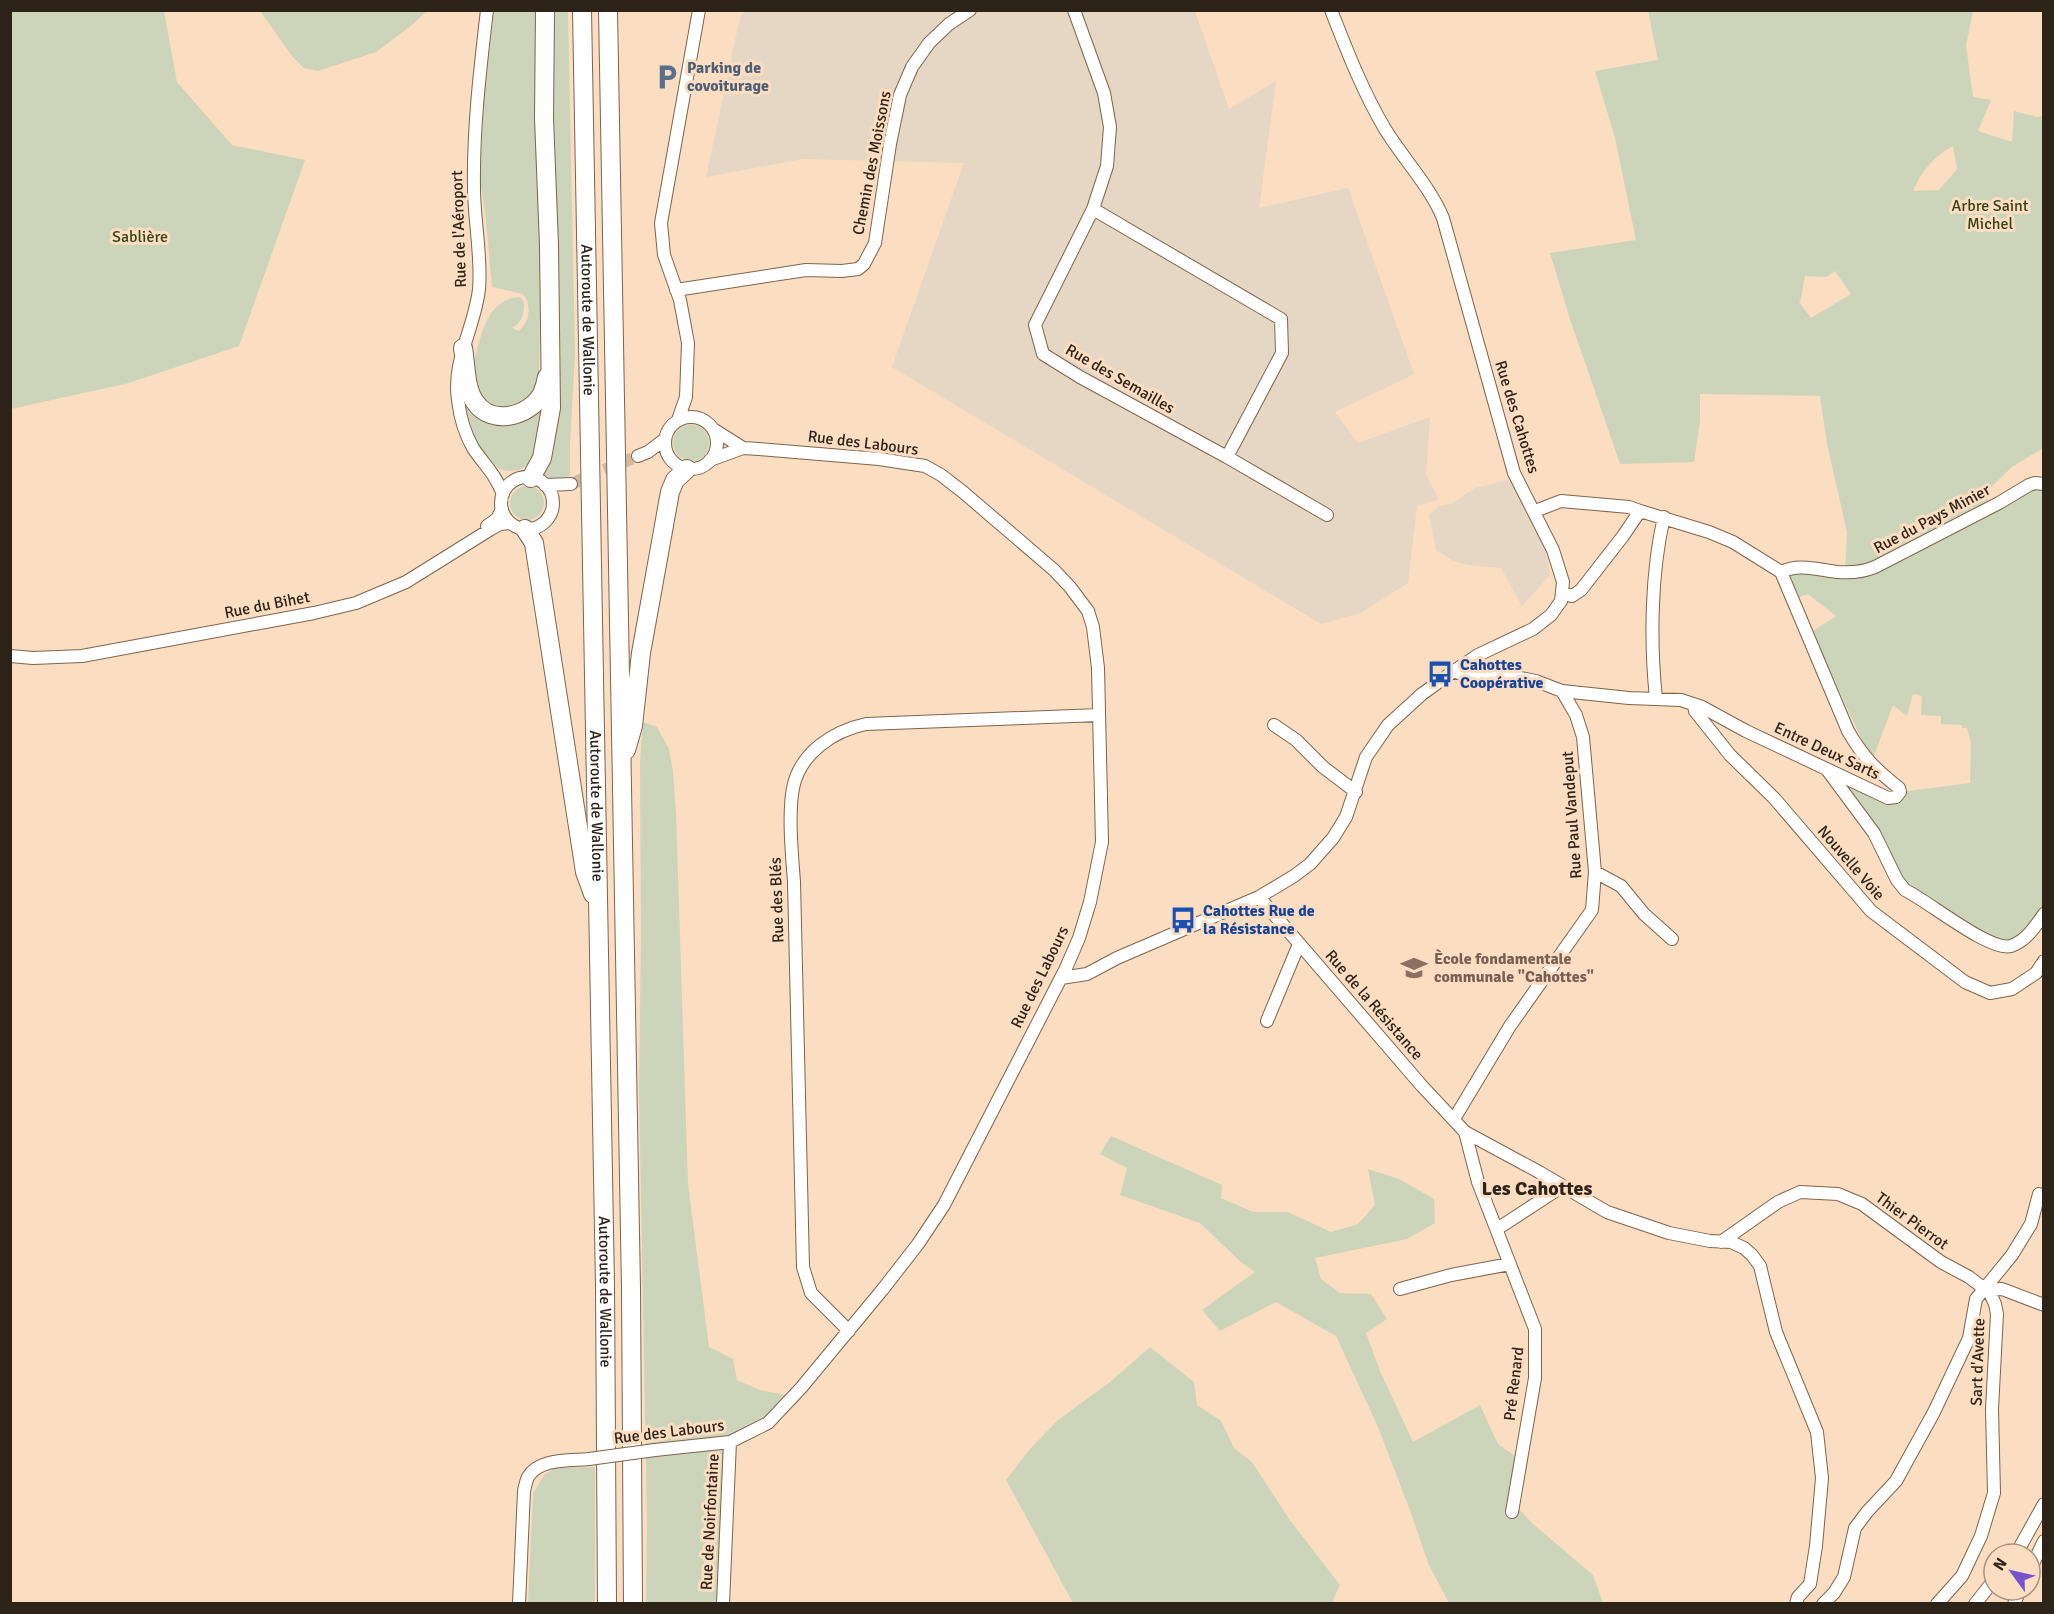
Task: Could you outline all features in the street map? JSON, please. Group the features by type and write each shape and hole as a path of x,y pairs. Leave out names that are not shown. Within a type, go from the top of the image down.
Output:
{"highway":[{"path":"532,480 542,458 551,408 549,245 544,118 545,10"},
{"name":"Autoroute de Wallonie","path":"582,10 605,1274 607,1604"},
{"name":"Autoroute de Wallonie","path":"608,10 630,1276 633,1604"},
{"path":"463,348 467,382 475,403 482,410 501,417 523,412 541,396 551,360"},
{"path":"621,766 633,726 641,653 670,492 675,480 687,469"},
{"path":"517,526 534,543 585,872 598,910"}],"street":[{"name":"Rue de l'Aéroport","path":"487,10 474,156 474,220 479,287 476,306 463,348 457,384 461,416 472,446 492,470 502,494"},
{"path":"686,397 702,419 713,429 717,446 710,460 703,466 687,469 679,466 668,455 665,439 667,431 678,420 686,397 688,343 685,321 664,255 662,223 699,10"},
{"name":"Chemin des Moissons","path":"676,290 806,270 858,269 864,264 875,243 891,133 904,85 912,67 929,43 949,24 970,10"},
{"name":"Rue des Semailles","path":"1074,10 1104,93 1110,127 1107,166 1093,209 1035,325 1043,354 1327,516"},
{"name":"Rue des Cahottes","path":"1331,10 1358,77 1385,130 1429,190 1443,218 1514,473 1553,550 1563,582 1562,594"},
{"path":"1093,209 1281,319 1282,353 1227,457"},
{"path":"678,420 694,416 702,419"},
{"name":"Rue des Labours","path":"713,429 743,448"},
{"path":"665,439 643,454 668,455"},
{"name":"Rue des Labours","path":"519,1604 524,1491 528,1477 537,1467 730,1442 768,1423 849,1331 918,1244 944,1205 1080,938 1102,842 1097,649 1088,611 1054,570 941,475 925,466 898,461 743,448 710,460"},
{"path":"492,470 532,480 552,500"},
{"path":"517,526 502,509 502,494 509,484 532,480"},
{"name":"Rue du Bihet","path":"10,656 28,658 82,656 356,603 400,585 500,524 534,528 542,524 552,509 552,500 571,484 532,480"},
{"name":"Rue du Pays Minier","path":"1781,572 1801,567 1847,572 1869,569 1999,503 2029,485 2043,484"},
{"path":"1535,511 1561,501 1629,507 1709,532 1733,542 1781,572"},
{"name":"Rue du Bihet","path":"10,647 31,650 77,648 308,607 354,596 398,578 489,524 496,519 502,509"},
{"path":"1060,978 1087,974 1117,957 1259,897 1310,864 1346,817 1366,757 1388,725 1422,694 1454,671 1478,655 1533,628 1551,615 1561,602 1562,594 1572,596 1581,590 1640,511"},
{"path":"1656,698 1653,674 1653,604 1664,517"},
{"name":"Entre Deux Sarts","path":"1562,691 1629,698 1681,700 1702,707 1746,731 1803,756 1828,771 1888,798 1896,797 1900,792 1899,788 1875,769 1861,753 1848,731 1781,572"},
{"path":"1454,671 1468,677 1510,676 1536,681 1562,691"},
{"name":"Rue Paul Vandeput","path":"1454,1119 1523,1007 1592,910 1595,872 1583,736 1576,715 1562,691"},
{"name":"Nouvelle Voie","path":"1694,705 1695,711 1730,755 1774,798 1871,911 1965,982 1990,993 2012,989 2036,973 2043,961"},
{"name":"Rue des Blés","path":"849,1331 811,1293 803,1267 794,882 791,840 793,788 800,769 813,750 831,736 851,727 866,724 1099,716"},
{"path":"1274,727 1296,740 1323,767 1356,792"},
{"path":"1828,771 1874,834 1897,880 1905,890 1988,942 2008,947 2022,941 2043,914"},
{"path":"1595,872 1621,886 1644,914 1672,939"},
{"name":"Rue de la Résistance","path":"1259,897 1422,1086 1465,1132"},
{"path":"1267,1021 1299,944"},
{"path":"1465,1132 1607,1212 1669,1233 1731,1242 1744,1248 1760,1266 1776,1332 1817,1432 1822,1479 1816,1546 1810,1584 1798,1598 1796,1604"},
{"name":"Pré Renard","path":"1465,1132 1478,1182 1535,1329 1534,1378 1512,1512"},
{"path":"1497,1229 1563,1186"},
{"name":"Thier Pierrot","path":"1721,1242 1778,1202 1800,1192 1838,1194 1862,1204 1941,1262 1969,1277 1984,1290 2001,1289 2043,1305"},
{"path":"1984,1290 2012,1255 2031,1224 2039,1194"},
{"path":"1400,1289 1451,1275 1510,1264"},
{"name":"Sart d'Avette","path":"1823,1604 1834,1593 1844,1577 1856,1528 1867,1512 1896,1481 1934,1412 1969,1338 1976,1299 1984,1290 1990,1293 1997,1314 1992,1409 1994,1493 1981,1536 1962,1576 1937,1604"},
{"name":"Rue de Noirfontaine","path":"723,1603 730,1442"},
{"path":"2022,1542 2043,1504"}],"shaded area":[{"path":"746,11 1195,11 1229,109 1276,81 1259,208 1348,188 1414,374 1335,412 1358,443 1430,417 1426,475 1439,499 1417,506 1408,583 1361,613 1321,624 892,367 964,163 803,159 706,177 740,17"},
{"path":"1511,479 1546,549 1550,575 1522,606 1501,568 1453,561 1436,550 1429,515 1439,506 1451,504 1475,488"}],"green space":[{"name":"Sablière","path":"10,11 164,11 177,82 232,145 305,160 239,346 129,383 11,409"},
{"path":"260,11 427,11 376,52 318,71 304,68 292,56"},
{"path":"494,11 537,11 541,240 539,382 537,392 520,408 486,407 472,378 473,364 482,332 495,308 502,302 520,297 524,302 523,314 519,323 512,328 519,331 526,322 529,308 523,294 492,287 480,179 484,99"},
{"path":"548,11 568,11 575,354 570,476 551,479 542,475"},
{"name":"Arbre Saint Michel","path":"1648,11 2012,11 1973,12 1966,45 1973,97 1991,100 1978,131 2012,142 2014,111 2037,117 2043,116 2043,448 2012,467 1986,492 1990,507 2043,484 2044,914 2008,947 1914,894 1834,780 1888,798 1900,792 1970,783 1971,743 1967,728 1962,728 1962,725 1941,724 1941,716 1921,715 1922,696 1913,694 1907,716 1893,705 1872,761 1811,632 1836,616 1808,594 1797,598 1786,577 1789,571 1845,573 1847,532 1827,444 1820,396 1700,394 1700,421 1694,462 1620,464 1550,253 1636,240 1615,138 1595,71 1658,60","holes":["1953,146 1957,169 1939,190 1913,191 1929,165","1835,271 1851,294 1811,318 1799,302 1805,276 1826,277"]},
{"path":"464,397 482,416 544,402 536,449 527,466 511,471 501,469 492,463 478,443"},
{"path":"691,425 704,430 709,443 704,456 691,461 678,456 673,443 678,430"},
{"path":"527,486 539,491 544,503 539,515 527,520 515,515 510,503 515,491"},
{"path":"643,722 657,727 669,749 673,771 688,1184 709,1347 733,1359 737,1380 760,1390 802,1398 775,1425 724,1451 717,1603 646,1603 647,1522 639,1088 640,762"},
{"path":"1111,1136 1222,1185 1221,1198 1253,1212 1288,1212 1331,1232 1358,1224 1375,1205 1368,1169 1399,1179 1434,1199 1435,1223 1407,1239 1315,1258 1321,1279 1340,1293 1371,1294 1387,1319 1366,1333 1380,1371 1413,1442 1480,1405 1498,1444 1526,1464 1519,1491 1520,1510 1593,1575 1603,1603 1449,1603 1428,1563 1378,1427 1336,1336 1276,1302 1220,1331 1202,1310 1255,1272 1242,1263 1200,1223 1120,1195 1127,1168 1100,1154"},
{"path":"1150,1347 1194,1382 1197,1405 1221,1421 1234,1448 1252,1462 1289,1519 1340,1585 1333,1600 1334,1603 1073,1603 1006,1480 1030,1449 1058,1420 1110,1382"},
{"path":"595,1467 595,1603 528,1603 533,1494 544,1475 555,1468"}],"tunnel":[{"path":"571,484 638,456"}],"place":[{"name":"Parking de covoiturage","path":"667,77"},
{"name":"Cahottes Coopérative","path":"1440,674"},
{"name":"Cahottes Rue de la Résistance","path":"1183,920"},
{"name":"Ècole fondamentale communale \"Cahottes\"","path":"1414,968"}],"district":[{"name":"Les Cahottes","path":"1537,1188"}]}
